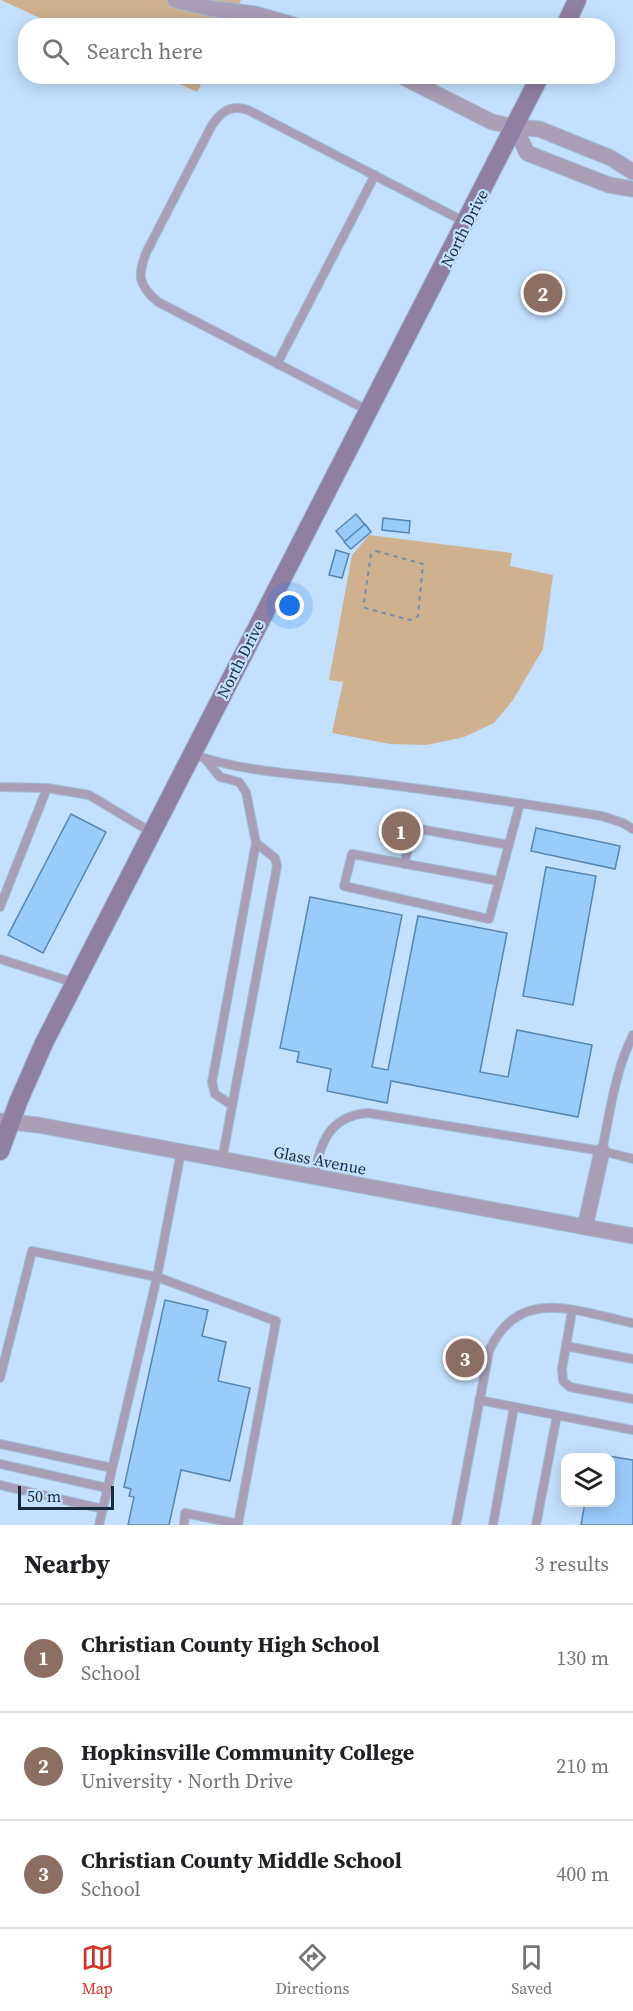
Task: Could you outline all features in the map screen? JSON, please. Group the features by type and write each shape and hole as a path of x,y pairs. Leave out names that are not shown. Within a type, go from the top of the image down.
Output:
{"main road":[{"path":"569,18 577,0"},
{"name":"North Drive","path":"0,1151 5,1121 44,1043 152,832 198,756 369,411 536,84"}],"street":[{"path":"175,0 269,18"},
{"path":"417,84 492,122 539,129 611,158 633,172"},
{"path":"515,127 527,153 609,185 633,189"},
{"name":"Glass Avenue","path":"5,1121 633,1236"},
{"path":"585,1227 602,1151"}],"lane":[{"path":"369,411 158,302 149,295 140,279 140,270 147,251 212,125 224,111 232,107 248,110 466,223"},
{"path":"277,364 375,175"},
{"path":"198,756 269,772 357,781 602,816 633,829"},
{"path":"198,756 220,777 239,782 246,792 256,843 212,1082 215,1094 232,1105"},
{"path":"0,787 47,788 89,795 152,832"},
{"path":"0,907 47,788"},
{"path":"499,881 352,854 344,886 489,919 499,881 519,803"},
{"path":"404,864 414,828 508,845"},
{"path":"222,1160 277,866 275,858 256,843"},
{"path":"0,970 3,960 75,983"},
{"path":"602,1151 615,1088 633,1035"},
{"path":"314,1177 318,1151 324,1139 343,1120 360,1113 379,1113 602,1151 633,1159"},
{"path":"99,1525 157,1277 181,1152"},
{"path":"0,1378 32,1251 157,1277 276,1321 238,1524 185,1513 184,1525"},
{"path":"456,1525 489,1351 496,1335 507,1323 523,1312 538,1307 633,1323"},
{"path":"572,1311 562,1369 563,1381 570,1387 633,1399"},
{"path":"566,1346 633,1359"},
{"path":"479,1400 633,1430"},
{"path":"493,1525 514,1407"},
{"path":"536,1525 557,1415"},
{"path":"0,1444 112,1468"},
{"path":"0,1464 107,1488"},
{"path":"0,1485 103,1509"}],"path":[{"path":"376,552 423,564 418,616 415,619 410,620 365,608 371,554 376,552"}],"shaded area":[{"path":"1,0 241,0 233,18 40,18"},
{"path":"179,84 201,84 197,92"},
{"path":"369,535 512,553 510,566 553,575 543,649 513,700 494,723 464,737 427,745 390,744 332,733 343,682 329,680 352,555"}],"building":[{"path":"356,514 370,531 350,548 336,531"},
{"path":"383,518 410,521 409,533 382,530"},
{"path":"365,524 371,532 351,549 344,542"},
{"path":"336,550 349,554 342,578 329,575"},
{"path":"71,814 106,832 43,953 8,935"},
{"path":"536,828 620,846 615,869 531,851"},
{"path":"546,867 596,876 573,1005 523,996"},
{"path":"310,897 402,915 372,1067 388,1070 418,916 507,933 480,1072 508,1077 517,1030 592,1045 578,1117 391,1081 387,1103 327,1091 331,1069 297,1062 299,1052 280,1048"},
{"path":"165,1300 208,1310 202,1336 226,1342 218,1381 250,1388 230,1481 181,1470 169,1525 128,1525 134,1497 129,1496 131,1489 124,1487"},
{"path":"615,1457 633,1460 633,1525 581,1525 584,1507 615,1507"}],"place":[{"name":"Hopkinsville Community College","path":"543,293"},
{"name":"Christian County High School","path":"401,831"},
{"name":"Christian County Middle School","path":"465,1358"}]}
